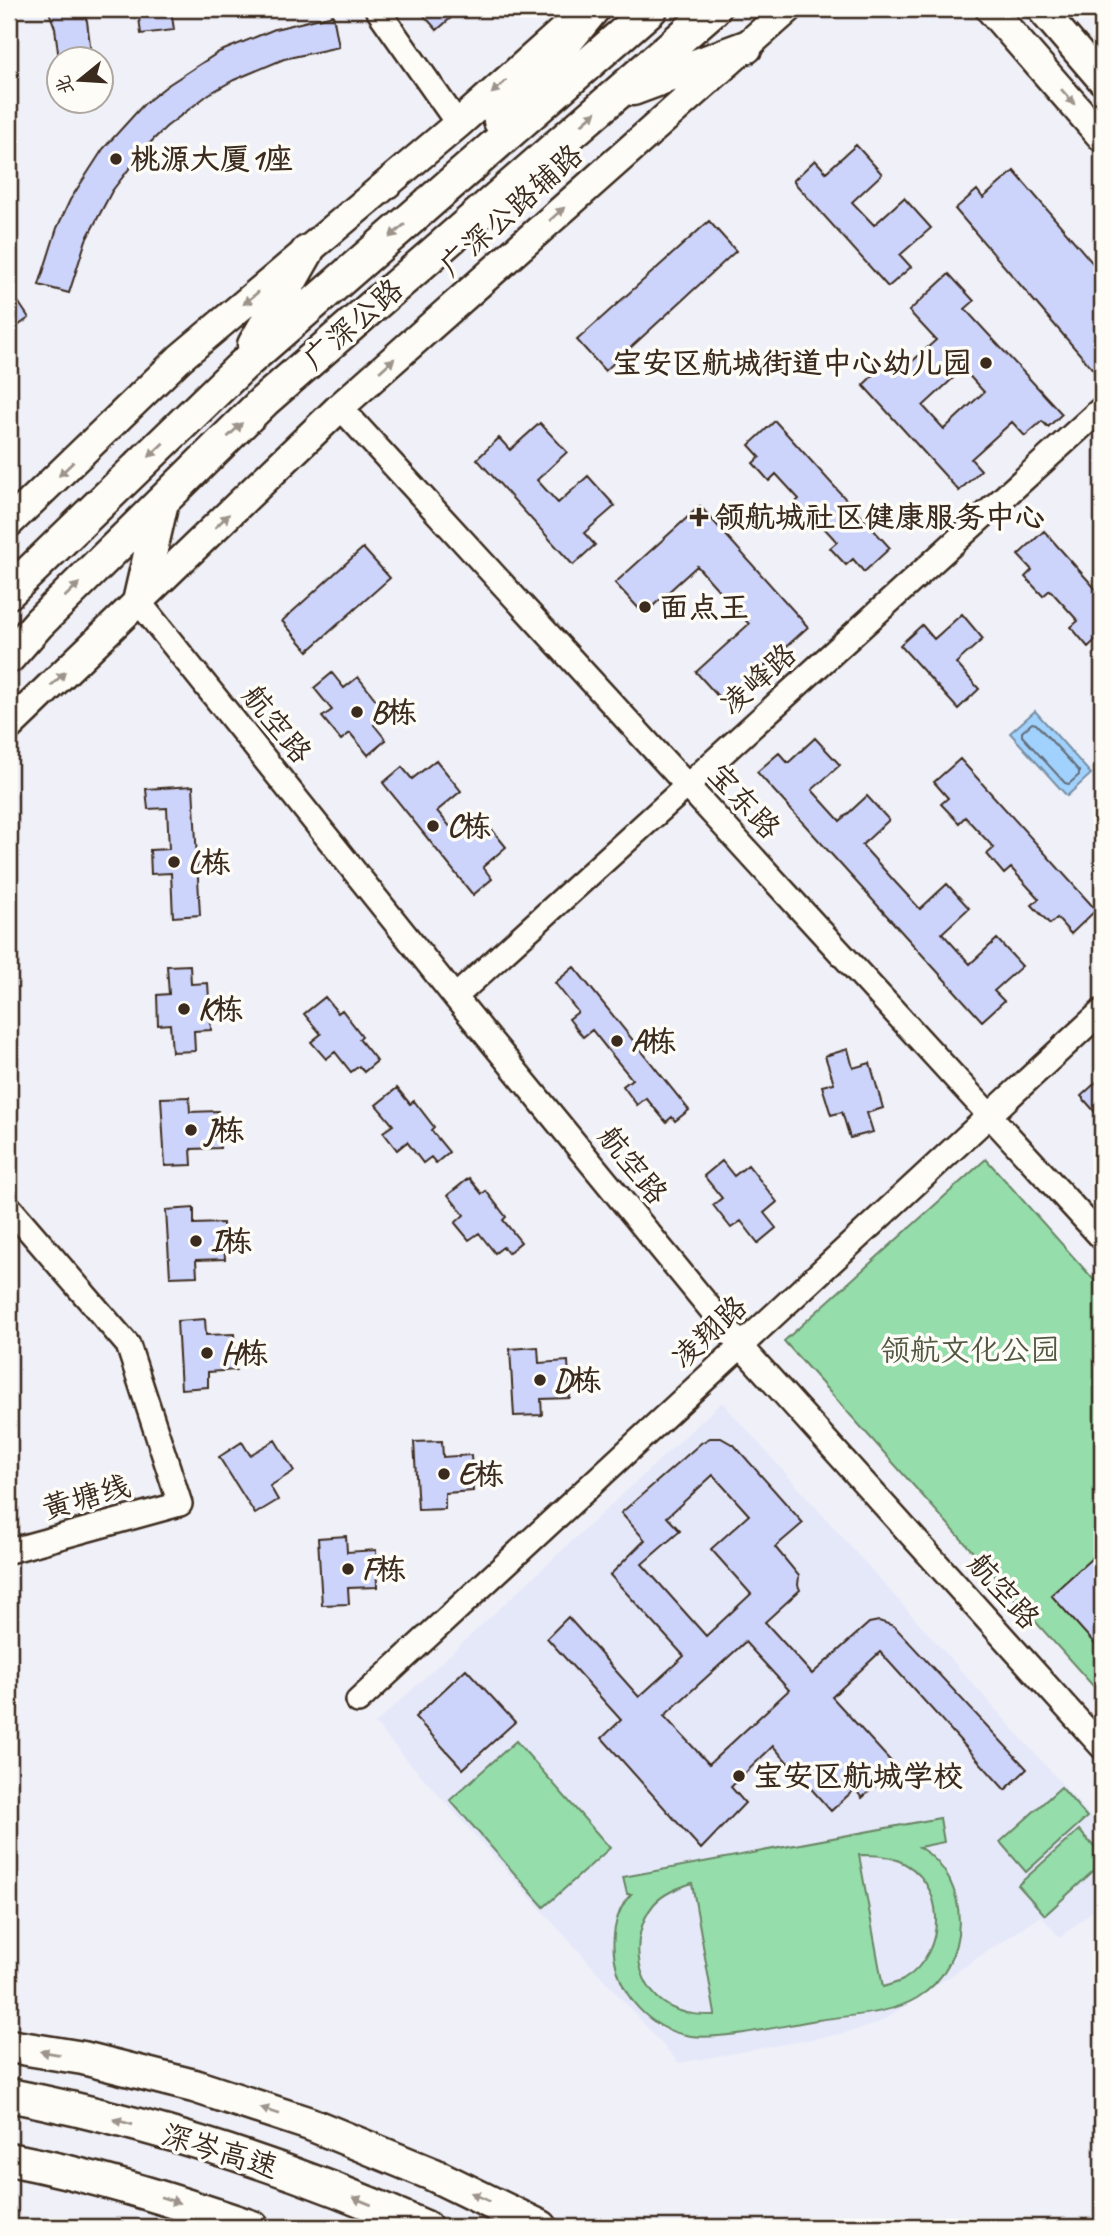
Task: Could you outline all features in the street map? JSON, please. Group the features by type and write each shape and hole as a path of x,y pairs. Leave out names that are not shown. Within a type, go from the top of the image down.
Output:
{"highway":[{"path":"440,194 593,9"},
{"name":"广深公路","path":"9,592 242,366 651,9"},
{"name":"广深公路","path":"9,657 39,623 264,401 715,9"},
{"path":"615,95 746,47"},
{"path":"242,366 307,252"},
{"path":"139,602 162,502"},
{"path":"9,2046 83,2058 194,2086 310,2124 432,2174 541,2227"},
{"name":"深岑高速","path":"9,2095 72,2108 292,2172 425,2227"},
{"name":"深岑高速","path":"9,2159 60,2169 166,2198 252,2227"}],"main road":[{"path":"9,523 180,358 458,124 586,9"},
{"name":"广深公路辅路","path":"9,726 340,407 789,9"},
{"path":"990,9 1102,137"},
{"path":"1041,9 1102,80"},
{"path":"1032,57 1028,40 1034,30 1050,25 1060,31"}],"street":[{"path":"377,9 458,124"},
{"name":"宝东路","path":"340,407 1102,1238"},
{"name":"凌峰路","path":"455,996 1102,408"},
{"name":"航空路","path":"139,602 455,996 741,1346 1102,1747"},
{"name":"凌翔路","path":"358,1701 1102,1011"},
{"name":"黄塘线","path":"9,1207 128,1345 180,1504 9,1552"}],"shaded area":[{"name":"宝安区航城学校","path":"722,1402 1102,1829 1102,1903 1060,1938 1041,1916 871,2026 679,2063 375,1724"}],"green space":[{"name":"领航文化公园","path":"986,1159 1102,1289 1102,1696 784,1341"},
{"path":"516,1741 610,1848 544,1907 450,1800"},
{"path":"1061,1787 1087,1817 1026,1872 1000,1842"},
{"path":"940,1818 944,1842 919,1847 937,1862 949,1880 957,1901 959,1923 956,1945 948,1966 935,1984 906,2004 869,2013 737,2034 691,2036 654,2022 635,2004 621,1981 615,1960 615,1930 620,1910 631,1894 627,1894 623,1877","holes":["859,1855 892,1858 914,1870 926,1883 933,1900 936,1917 928,1953 918,1968 903,1980 883,1987","692,1883 715,2014 715,2015 686,2013 663,2002 644,1978 640,1963 640,1932 654,1904 676,1889"]},
{"path":"1079,1830 1102,1856 1102,1863 1045,1915 1018,1885"}],"water":[{"path":"1035,711 1091,774 1067,796 1010,733"}],"building":[{"path":"48,9 82,9 87,21 90,46 57,46 55,28"},
{"path":"138,9 171,9 174,30 141,34"},
{"path":"418,9 461,9 437,30"},
{"name":"桃源大厦1座","path":"333,15 339,47 284,59 234,80 209,94 166,127 146,147 112,191 86,240 69,293 39,285 57,228 70,200 103,149 144,104 219,52 275,29"},
{"path":"856,145 882,174 852,202 874,225 904,198 931,228 900,255 911,267 888,287 793,181 815,160 826,172"},
{"path":"1014,171 1102,274 1102,380 955,209 977,190 983,198"},
{"path":"709,221 736,251 605,371 577,340"},
{"path":"949,274 974,301 965,309 1062,414 1048,427 1042,421 1025,436 1012,422 971,459 981,470 959,491 863,385 885,364 896,376 936,340 909,311","holes":["963,369 984,392 944,429 923,406"]},
{"path":"9,288 29,318 9,332"},
{"path":"775,421 890,548 864,572 853,559 846,565 830,548 837,542 814,517 808,523 792,506 799,499 776,474 769,481 753,463 760,457 749,445"},
{"path":"540,423 567,452 537,480 558,503 588,476 615,506 584,533 595,545 573,565 477,459 499,438 510,450"},
{"path":"700,506 808,627 724,703 696,672 749,624 697,566 644,614 615,583"},
{"path":"1044,531 1102,596 1102,634 1088,647 1071,627 1078,621 1050,590 1043,596 1025,577 1032,570 1018,555"},
{"path":"363,548 390,578 308,651 282,621"},
{"path":"962,614 983,639 956,663 979,689 958,709 900,645 922,625 934,639"},
{"name":"B栋","path":"332,673 344,688 358,677 387,714 374,725 386,740 368,755 350,733 341,740 322,717 332,710 314,688"},
{"path":"815,738 840,765 812,790 840,821 867,796 889,820 862,845 896,883 920,909 947,884 969,908 942,933 970,964 997,939 1022,966 994,991 1004,1001 982,1021 757,772 779,753 788,763"},
{"path":"960,759 1096,910 1071,934 1057,918 1050,924 1032,905 1039,899 1011,868 1004,874 987,854 994,848 965,817 959,823 941,804 948,798 934,782"},
{"name":"C栋","path":"436,760 461,791 437,811 457,835 481,816 506,847 483,867 492,879 473,895 383,783 402,767 412,779"},
{"name":"L栋","path":"193,786 200,915 173,917 171,873 151,874 150,850 169,849 167,808 148,809 146,789"},
{"name":"K栋","path":"190,965 191,984 208,983 211,1030 194,1031 195,1051 172,1052 170,1024 158,1025 157,995 169,994 167,966"},
{"name":"A栋","path":"574,967 689,1110 675,1121 672,1117 666,1122 646,1098 637,1105 623,1086 632,1079 592,1030 583,1037 569,1019 578,1012 555,983"},
{"path":"325,997 338,1013 342,1010 362,1036 359,1039 377,1061 364,1072 359,1066 351,1072 335,1052 326,1059 311,1042 321,1034 304,1014"},
{"path":"848,1049 853,1068 870,1063 883,1108 867,1113 873,1132 850,1138 842,1112 831,1115 822,1086 834,1083 825,1056"},
{"path":"1102,1077 1102,1120 1081,1096"},
{"path":"397,1088 410,1104 414,1101 434,1127 431,1130 449,1152 436,1163 431,1157 423,1163 407,1142 397,1150 383,1132 393,1125 376,1105"},
{"name":"J栋","path":"189,1097 190,1112 218,1111 220,1148 191,1149 192,1165 165,1166 161,1098"},
{"path":"722,1161 734,1176 748,1165 777,1202 764,1213 776,1228 758,1243 741,1221 731,1228 713,1205 722,1198 704,1176"},
{"path":"469,1178 482,1194 486,1191 506,1217 503,1220 521,1242 508,1253 503,1247 495,1253 479,1233 469,1240 455,1223 464,1215 448,1195"},
{"name":"I栋","path":"194,1208 194,1224 223,1223 225,1259 196,1260 197,1276 170,1277 166,1210"},
{"name":"H栋","path":"205,1319 206,1335 234,1334 236,1370 208,1372 208,1387 181,1389 177,1321"},
{"name":"D栋","path":"538,1347 539,1363 568,1361 570,1398 541,1399 542,1415 514,1416 510,1349"},
{"path":"710,1438 721,1438 735,1446 803,1523 775,1547 799,1576 800,1590 765,1622 812,1674 869,1623 879,1621 894,1626 1027,1769 1005,1790 880,1652 832,1697 896,1767 862,1798 855,1789 831,1811 773,1746 731,1787 745,1803 701,1849 602,1738 621,1720 547,1638 568,1617 639,1697 684,1656 610,1575 645,1540 621,1513","holes":["713,1475 749,1515 711,1549 751,1594 706,1636 642,1564 680,1531 667,1517","745,1642 789,1690 709,1764 664,1716"]},
{"path":"275,1440 294,1471 270,1486 278,1500 255,1514 219,1457 242,1442 250,1455"},
{"name":"E栋","path":"442,1441 443,1457 471,1455 473,1491 445,1493 445,1509 418,1510 414,1442"},
{"name":"F栋","path":"346,1536 347,1552 376,1550 377,1587 348,1588 349,1604 322,1605 318,1538"},
{"path":"1102,1549 1102,1652 1051,1595"},
{"path":"466,1669 515,1722 463,1769 415,1717"}],"place":[{"name":"桃源大厦1座","path":"116,159"},
{"name":"宝安区航城街道中心幼儿园","path":"986,363"},
{"name":"领航城社区健康服务中心","path":"699,517"},
{"name":"面点王","path":"645,607"},
{"name":"B栋","path":"357,712"},
{"name":"C栋","path":"433,826"},
{"name":"L栋","path":"174,862"},
{"name":"K栋","path":"184,1009"},
{"name":"A栋","path":"617,1041"},
{"name":"J栋","path":"191,1130"},
{"name":"I栋","path":"196,1241"},
{"name":"H栋","path":"207,1353"},
{"name":"D栋","path":"540,1380"},
{"name":"E栋","path":"444,1474"},
{"name":"F栋","path":"348,1569"},
{"name":"宝安区航城学校","path":"739,1776"}]}
